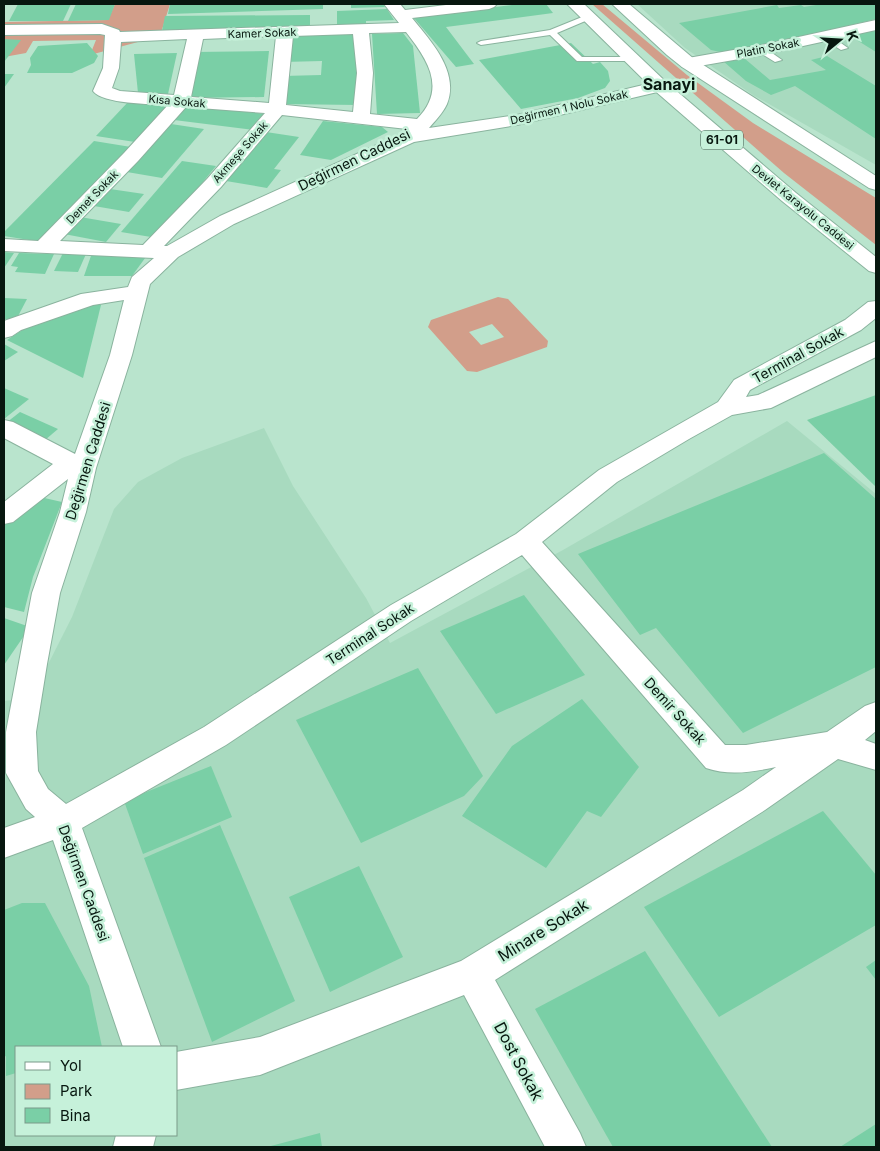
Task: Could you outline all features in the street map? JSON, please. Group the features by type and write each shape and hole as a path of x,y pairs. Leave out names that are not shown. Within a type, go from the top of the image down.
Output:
{"street":[{"name":"Kamer Sokak","path":"114,37 361,30 401,16 489,4"},
{"path":"620,4 673,52 688,63 876,184"},
{"name":"Devlet Karayolu Caddesi","path":"581,10 660,86 789,197 876,267"},
{"path":"401,16 433,57 441,82 439,101 420,126"},
{"name":"Platin Sokak","path":"688,63 762,50 876,24"},
{"path":"4,30 102,29 113,33 114,37"},
{"path":"361,30 365,73 361,119"},
{"name":"Akmeşe Sokak","path":"160,252 214,183 277,110 285,32"},
{"name":"Demet Sokak","path":"43,247 131,157 181,102 196,35"},
{"name":"Kısa Sokak","path":"114,37 111,68 102,91 119,96 277,110 420,126"},
{"name":"Değirmen 1 Nolu Sokak","path":"420,126 478,126 517,120 660,86"},
{"name":"Değirmen 1 Nolu Sokak","path":"420,126 478,126"},
{"name":"Değirmen Caddesi","path":"142,1046 63,822 37,799 22,773 21,732 32,664 46,594 73,512 77,465 122,354 140,282 160,252 420,126"},
{"path":"4,245 160,252"},
{"path":"7,327 89,299 138,292"},
{"name":"Terminal Sokak","path":"726,408 742,385 853,325 876,307"},
{"name":"Terminal Sokak","path":"4,843 63,822 215,736 401,612 525,541 608,476 726,408 763,402 876,348"},
{"path":"4,428 77,465 4,514"},
{"name":"Demir Sokak","path":"525,541 717,758 733,761 833,745 876,757"},
{"name":"Minare Sokak","path":"178,1071 260,1056 472,974 754,800 876,715"},
{"name":"Dost Sokak","path":"472,974 566,1147"}],"lane":[{"path":"481,43 552,32 581,10"},
{"path":"552,32 580,59 631,59"},
{"path":"825,36 844,48"},
{"path":"762,50 778,60"}],"shaded area":[{"path":"637,4 876,4 876,165 753,95 685,48"},
{"path":"787,421 876,494 876,1147 4,1147 4,701 31,698 72,617 114,509 138,482 182,458 264,428 293,486 366,598 390,643 563,550"}],"green space":[{"path":"115,4 170,4 160,36 90,55 96,40 33,41 26,53 4,57 4,22 108,20"},
{"path":"592,4 602,4 687,75 753,123 876,198 876,245 784,173"},
{"path":"498,297 508,299 548,341 547,347 477,372 467,371 428,327 431,320","holes":["492,324 504,337 481,345 469,332"]}],"building":[{"path":"18,4 71,4 63,21 9,21"},
{"path":"76,4 115,4 109,20 68,21"},
{"path":"170,4 323,4 323,9 168,14"},
{"path":"351,4 383,4 385,7 351,8"},
{"path":"520,4 546,4 553,13 446,27 474,64 456,67 413,17"},
{"path":"822,4 876,4 876,19 730,54 711,50 679,23 777,5 779,8"},
{"path":"387,9 394,20 366,21 366,26 337,27 337,11"},
{"path":"310,15 310,26 162,31 165,16"},
{"path":"876,27 876,52 847,34"},
{"path":"403,33 413,46 420,113 377,114 372,34"},
{"path":"358,34 358,105 280,104 283,76 321,75 322,61 283,62 285,36"},
{"path":"4,39 21,40 4,62"},
{"path":"87,43 98,56 94,63 72,73 27,73 31,65 30,58 38,46"},
{"path":"571,43 593,64 600,62 608,71 610,81 605,88 578,98 521,109 479,60"},
{"path":"269,51 264,97 184,98 194,52"},
{"path":"177,53 168,94 138,93 134,54"},
{"path":"827,56 876,86 876,139 795,86 771,95 746,81 723,61 744,58 770,80 826,70 811,60"},
{"path":"4,74 14,74 4,88"},
{"path":"129,101 166,107 135,142 96,136"},
{"path":"185,105 264,114 254,130 174,120"},
{"path":"323,121 382,127 388,132 331,160 300,155"},
{"path":"171,124 204,129 162,178 127,172"},
{"path":"266,132 299,137 274,169 281,170 267,188 226,181"},
{"path":"94,141 131,147 42,242 4,236 4,232"},
{"path":"182,161 216,166 157,238 121,232"},
{"path":"110,189 144,194 129,212 94,206"},
{"path":"80,217 121,224 106,242 64,234"},
{"path":"4,252 14,253 4,268"},
{"path":"19,253 54,254 45,274 15,272 18,267 11,266"},
{"path":"63,253 86,254 78,272 54,271"},
{"path":"92,253 148,254 132,276 84,276"},
{"path":"4,298 27,299 16,320 4,319"},
{"path":"92,303 101,305 83,378 7,340 30,325"},
{"path":"4,344 18,352 4,361"},
{"path":"4,388 29,399 4,419"},
{"path":"876,395 876,487 807,420"},
{"path":"20,412 58,429 45,440 6,423"},
{"path":"824,453 876,499 876,667 743,733 656,628 640,635 578,554"},
{"path":"40,497 62,502 33,577 24,612 4,607 4,525"},
{"path":"524,595 585,675 496,714 440,631"},
{"path":"4,618 30,627 4,665"},
{"path":"418,668 483,776 464,796 361,843 296,720"},
{"path":"582,699 639,767 601,817 587,811 546,868 462,816 512,746"},
{"path":"211,766 232,817 143,854 124,801"},
{"path":"823,811 876,875 876,925 719,1017 644,907"},
{"path":"220,825 295,1001 212,1042 144,858"},
{"path":"359,866 403,957 330,992 289,897"},
{"path":"22,903 45,903 89,986 102,1046 15,1046 15,1073 6,1076 6,1056 4,1057 4,910"},
{"path":"645,951 772,1147 613,1147 535,1009"},
{"path":"876,960 876,980 866,967"},
{"path":"876,1124 876,1147 840,1147"},
{"path":"320,1133 322,1147 267,1147"}],"district":[{"name":"Sanayi","path":"669,84"}]}
